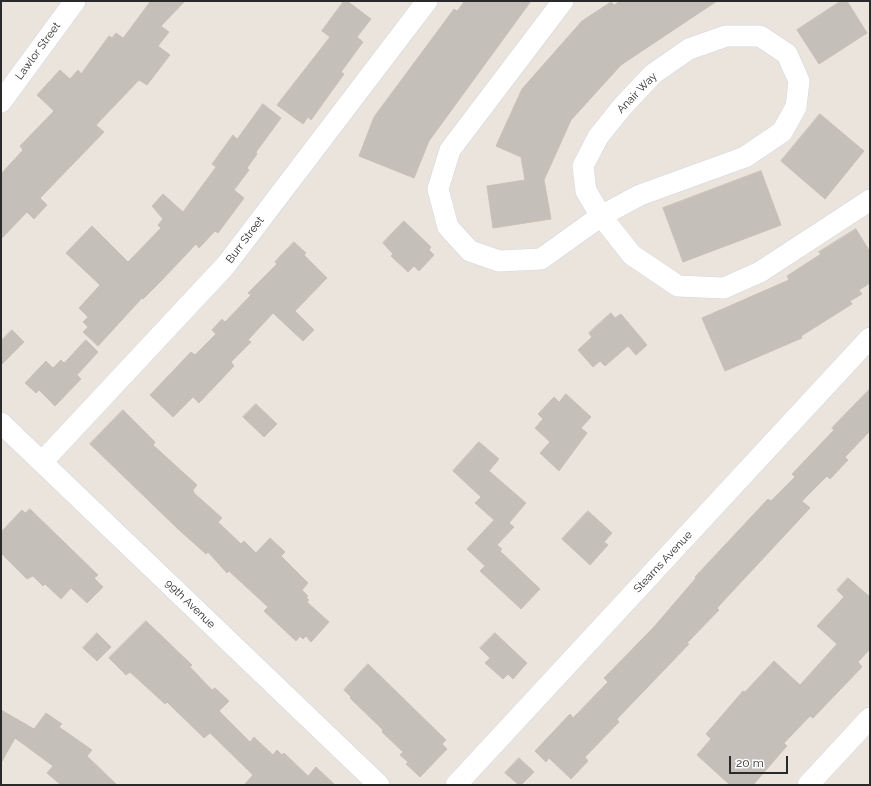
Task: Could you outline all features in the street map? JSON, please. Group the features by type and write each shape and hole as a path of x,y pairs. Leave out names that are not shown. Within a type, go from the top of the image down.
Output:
{"street":[{"name":"Lawlor Street","path":"1,102 75,1"},
{"name":"Burr Street","path":"42,462 226,264 427,1"},
{"name":"Anair Way","path":"562,1 450,150 438,189 448,227 470,251 499,261 541,259 601,216 640,196 746,156 782,132 796,107 799,81 787,54 760,36 726,36 689,49 653,74 622,107 598,137 583,166 586,191 601,216 632,255 678,286 724,288 760,272 870,200"},
{"name":"Stearns Avenue","path":"456,785 870,338"},
{"name":"99th Avenue","path":"1,423 379,785"},
{"path":"808,785 870,718"}],"building":[{"path":"151,1 185,1 161,26 169,32 158,46 170,55 147,85 139,80 96,125 104,132 40,198 47,205 34,219 27,212 1,239 1,174 23,150 20,146 54,111 37,95 60,70 70,79 78,70 81,74 109,36 112,38 116,33 123,38"},
{"path":"344,1 347,1 371,19 357,37 363,42 341,72 344,74 311,120 308,117 303,124 277,105 330,37 322,31"},
{"path":"465,1 531,1 429,141 414,178 359,156 374,117 454,9 457,11"},
{"path":"620,1 717,1 621,65 571,120 544,180 551,219 493,228 487,186 525,180 521,157 496,146 522,89 582,21 611,2 614,5"},
{"path":"841,1 847,1 867,33 819,64 797,30"},
{"path":"263,104 281,118 256,152 257,154 247,168 249,170 234,190 244,198 218,233 215,231 199,248 196,244 143,299 142,298 98,346 83,332 88,327 83,322 88,317 79,308 100,285 66,253 92,226 128,262 161,228 158,225 163,219 152,206 163,194 183,212 216,167 212,164 233,135 237,139"},
{"path":"820,114 864,151 825,199 781,161"},
{"path":"761,171 781,225 683,262 663,208"},
{"path":"404,221 431,247 429,250 434,255 419,271 414,266 408,272 391,256 393,254 383,243"},
{"path":"856,229 870,252 870,283 859,290 862,294 850,301 852,304 801,336 802,338 725,371 702,318 789,280 787,276 821,254 819,252"},
{"path":"294,242 306,253 304,255 327,278 295,311 314,330 303,341 273,313 248,340 251,342 231,362 234,366 199,403 193,397 173,417 150,395 191,352 195,355 216,334 212,330 222,319 225,322 251,295 248,293 277,264 275,262"},
{"path":"611,313 615,318 621,314 647,345 636,355 628,346 605,366 600,361 593,367 578,350 592,337 589,333"},
{"path":"12,330 24,342 1,365 1,341"},
{"path":"86,340 98,352 77,375 81,379 55,406 39,390 36,393 25,383 46,361 53,368 61,360 64,363"},
{"path":"870,389 870,431 845,457 848,460 830,479 827,476 802,501 810,508 717,608 719,610 687,643 689,644 617,719 619,722 585,757 588,761 571,779 549,758 546,762 535,751 570,714 573,718 608,682 604,678 653,628 696,578 695,577 768,499 771,501 795,477 792,474 834,430 832,428"},
{"path":"566,394 591,417 581,428 587,433 559,471 540,453 550,442 535,428 543,419 538,414 554,397 559,402"},
{"path":"256,404 277,424 264,437 243,417"},
{"path":"123,410 155,442 153,445 197,485 193,490 194,493 222,518 218,522 241,544 244,541 256,553 270,538 285,552 281,556 308,583 302,590 308,596 306,597 309,600 307,602 329,622 311,642 306,636 303,639 300,636 296,641 264,611 268,607 229,571 227,573 208,552 206,554 178,529 90,444"},
{"path":"479,442 499,459 489,471 526,503 509,523 514,527 497,545 502,549 500,551 540,589 521,609 480,571 485,566 467,549 494,520 475,503 481,497 453,471"},
{"path":"30,509 98,575 94,578 103,587 87,603 71,588 61,599 45,584 43,586 33,576 27,579 1,553 1,532 22,510 25,513"},
{"path":"588,511 612,533 604,542 608,545 590,565 562,539"},
{"path":"848,578 870,597 870,649 858,662 862,667 813,718 810,716 784,743 787,746 753,785 730,785 697,755 711,739 706,734 743,691 745,692 774,661 800,685 837,644 817,626 844,597 837,590"},
{"path":"146,621 192,665 190,667 212,690 215,688 229,701 219,711 250,742 254,737 273,755 277,750 282,755 284,753 308,776 316,767 335,785 244,785 253,775 210,733 204,738 167,702 165,704 130,672 126,675 109,658"},
{"path":"97,633 111,647 97,661 83,648"},
{"path":"495,633 527,663 513,679 508,674 503,679 485,663 490,658 480,648"},
{"path":"368,664 446,740 442,744 447,749 420,777 406,764 408,762 400,755 403,752 382,732 383,730 350,698 351,697 344,690"},
{"path":"1,710 34,729 46,713 62,724 59,727 92,750 87,756 117,785 61,785 47,773 53,766 15,738 1,763"},
{"path":"519,758 534,772 521,785 505,773"}]}
